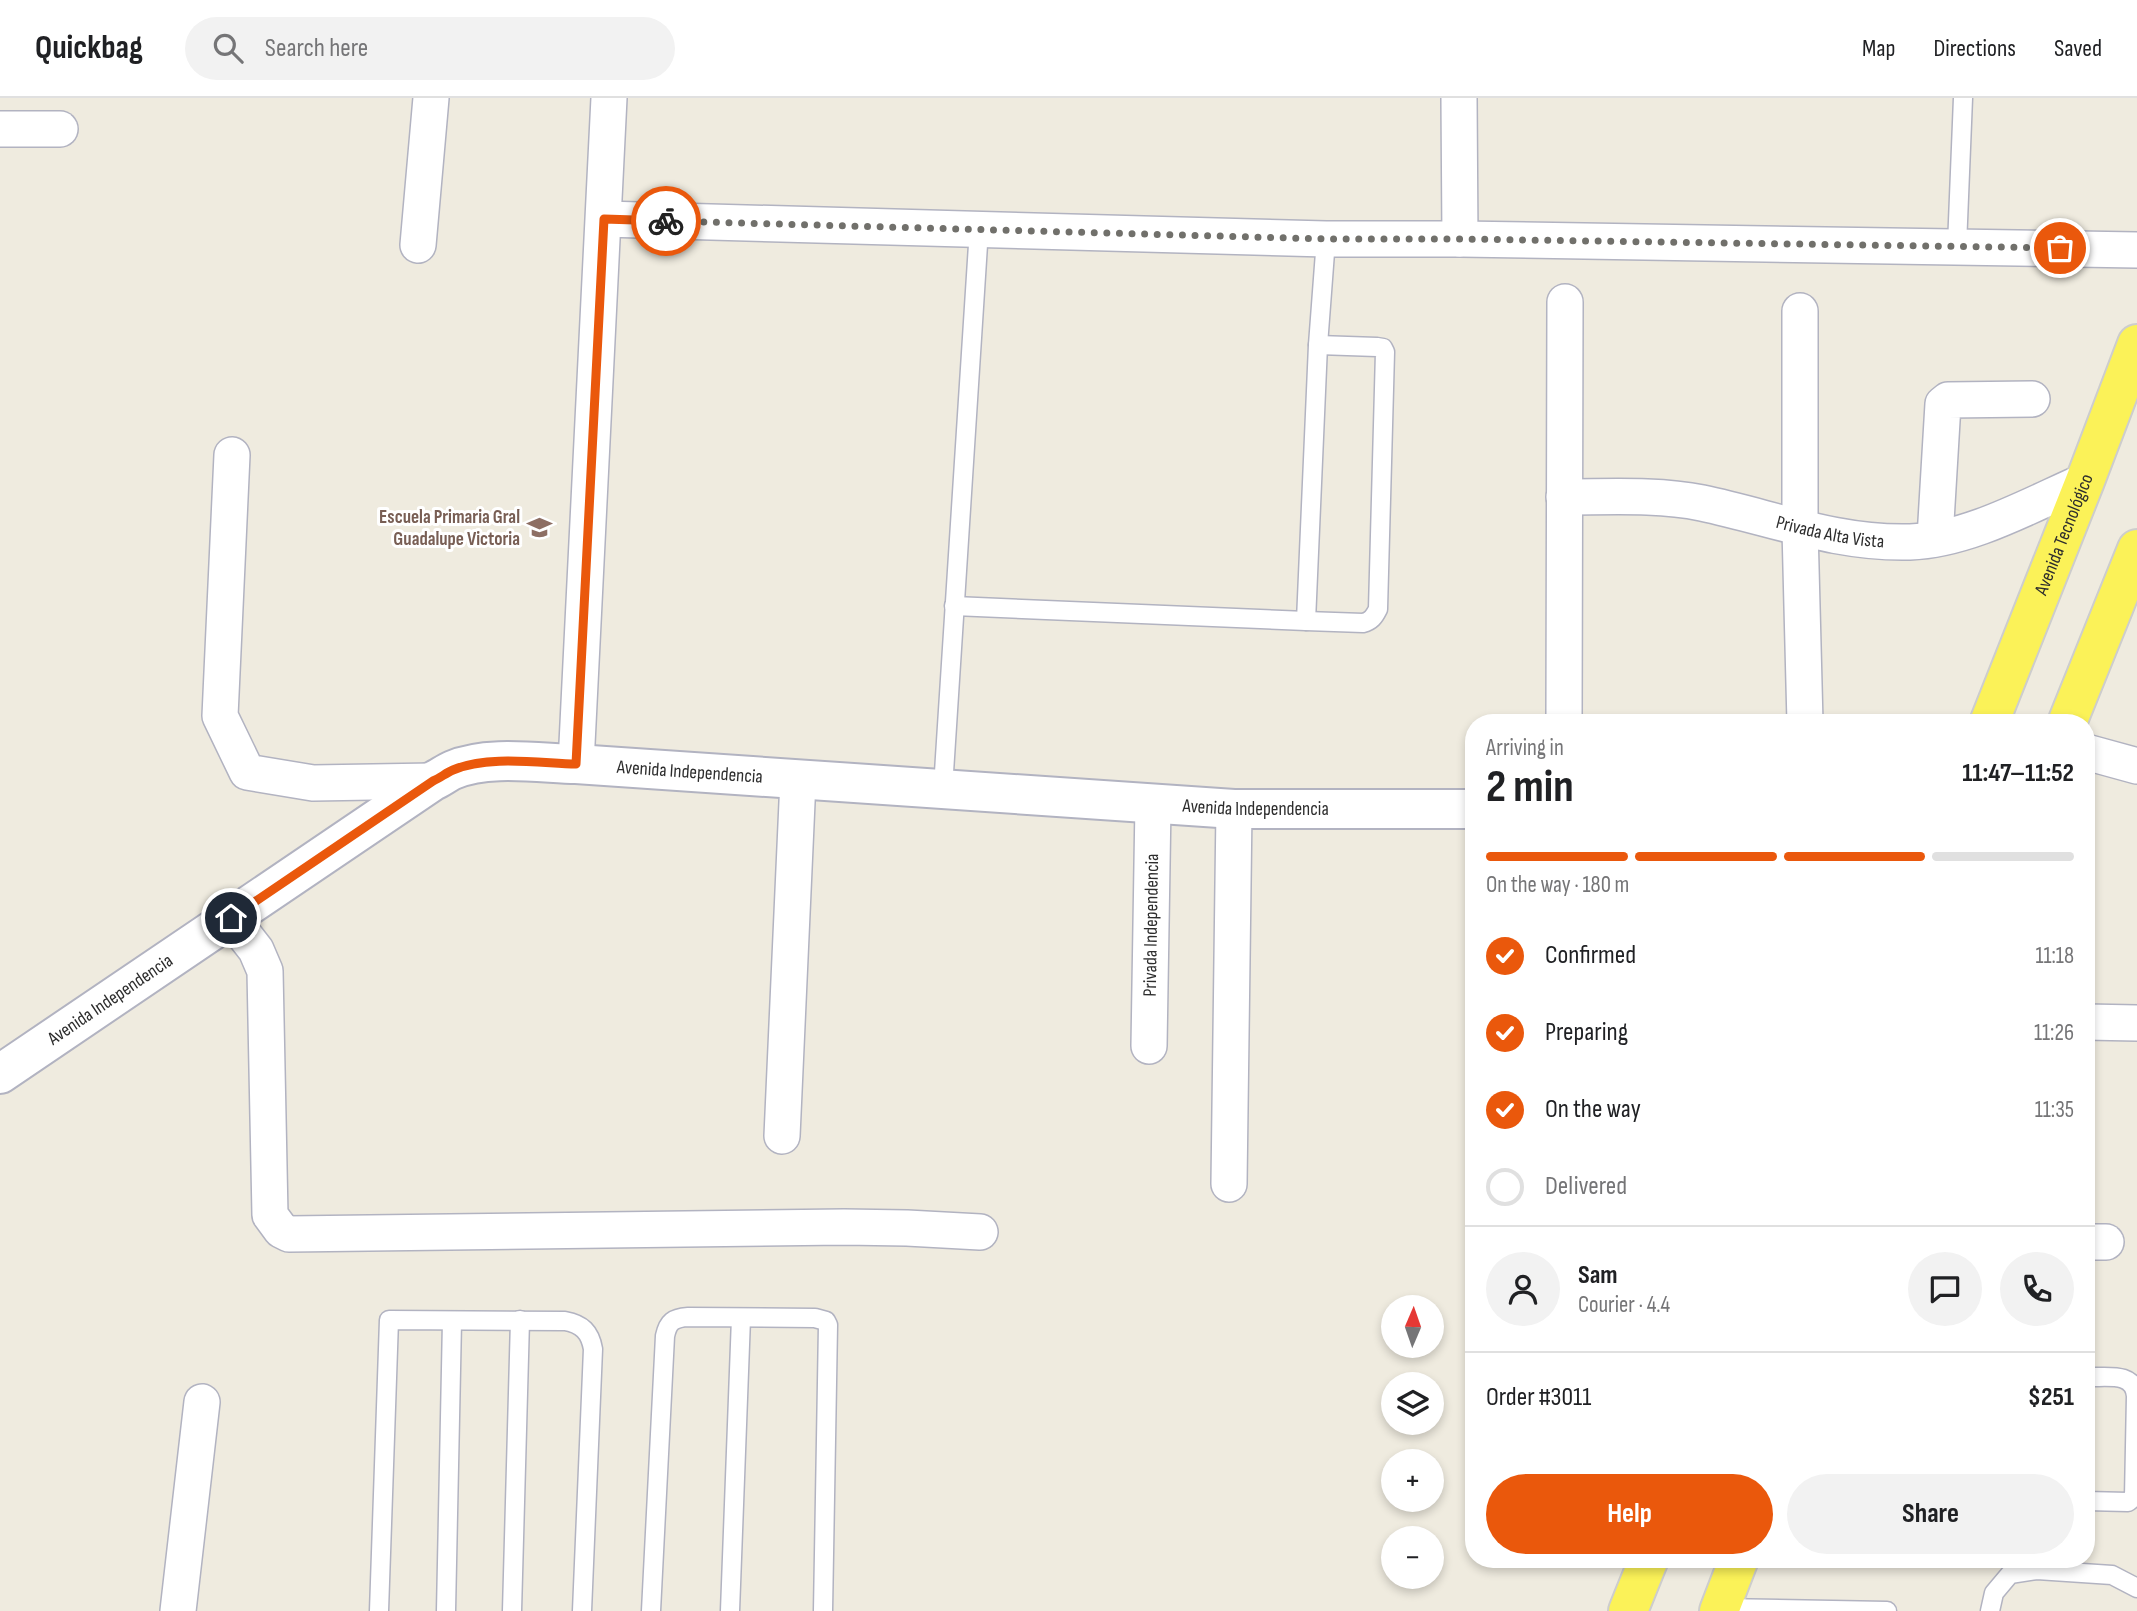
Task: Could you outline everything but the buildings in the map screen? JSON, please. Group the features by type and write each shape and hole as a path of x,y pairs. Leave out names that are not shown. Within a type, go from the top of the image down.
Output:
{"main road":[{"name":"Avenida Tecnológico","path":"1993,714 2137,344"},
{"path":"2071,714 2137,549"},
{"path":"1628,1611 1645,1568"},
{"path":"1720,1610 1736,1568"}],"street":[{"path":"418,244 430,98"},
{"path":"576,764 609,98"},
{"path":"1459,98 1460,239"},
{"path":"0,129 60,129"},
{"path":"604,219 1326,239 2137,250"},
{"path":"1564,714 1565,302"},
{"path":"1800,310 1800,530 1805,714"},
{"path":"1936,538 1943,404 1948,400 2032,398"},
{"path":"232,455 220,716 247,772 313,783 433,781"},
{"name":"Privada Alta Vista","path":"1564,497 1681,500 1737,511 1800,530 1856,539 1912,542 1954,535 1986,524 2085,481"},
{"path":"2095,754 2137,766"},
{"name":"Avenida Independencia","path":"0,1074 433,781 454,770 475,764 576,764 1234,809 1465,809"},
{"path":"782,1136 798,780"},
{"name":"Privada Independencia","path":"1149,1046 1153,804"},
{"path":"1229,1184 1234,809"},
{"path":"231,918 256,950 265,971 270,1215 281,1230 289,1234 830,1227 980,1232"},
{"path":"2095,1021 2137,1023"},
{"path":"178,1611 202,1402"}],"lane":[{"path":"1957,246 1963,98"},
{"path":"943,788 979,229"},
{"path":"1306,621 1318,345 1326,239"},
{"path":"954,606 1363,623 1374,617 1378,609 1385,352 1377,347 1318,345"},
{"path":"651,1611 664,1336 667,1327 677,1317 815,1318 828,1325 823,1611"},
{"path":"730,1611 741,1318"},
{"path":"379,1611 389,1320 565,1321 584,1328 593,1349 582,1611"},
{"path":"446,1611 452,1321"},
{"path":"512,1611 520,1321"},
{"path":"2095,1378 2129,1380 2134,1385 2136,1396 2134,1497 2128,1502 2095,1502"},
{"path":"1990,1611 1994,1593 2010,1574 2037,1570 2112,1575 2137,1588"},
{"path":"1720,1610 1887,1611"}],"way so far":[{"path":"666,221 1326,239 2060,248"}],"place":[{"name":"Escuela Primaria Gral Guadalupe Victoria","path":"540,528"}],"route":[{"path":"231,918 433,781 454,770 475,764 499,762 576,764 604,219 666,221"}]}
